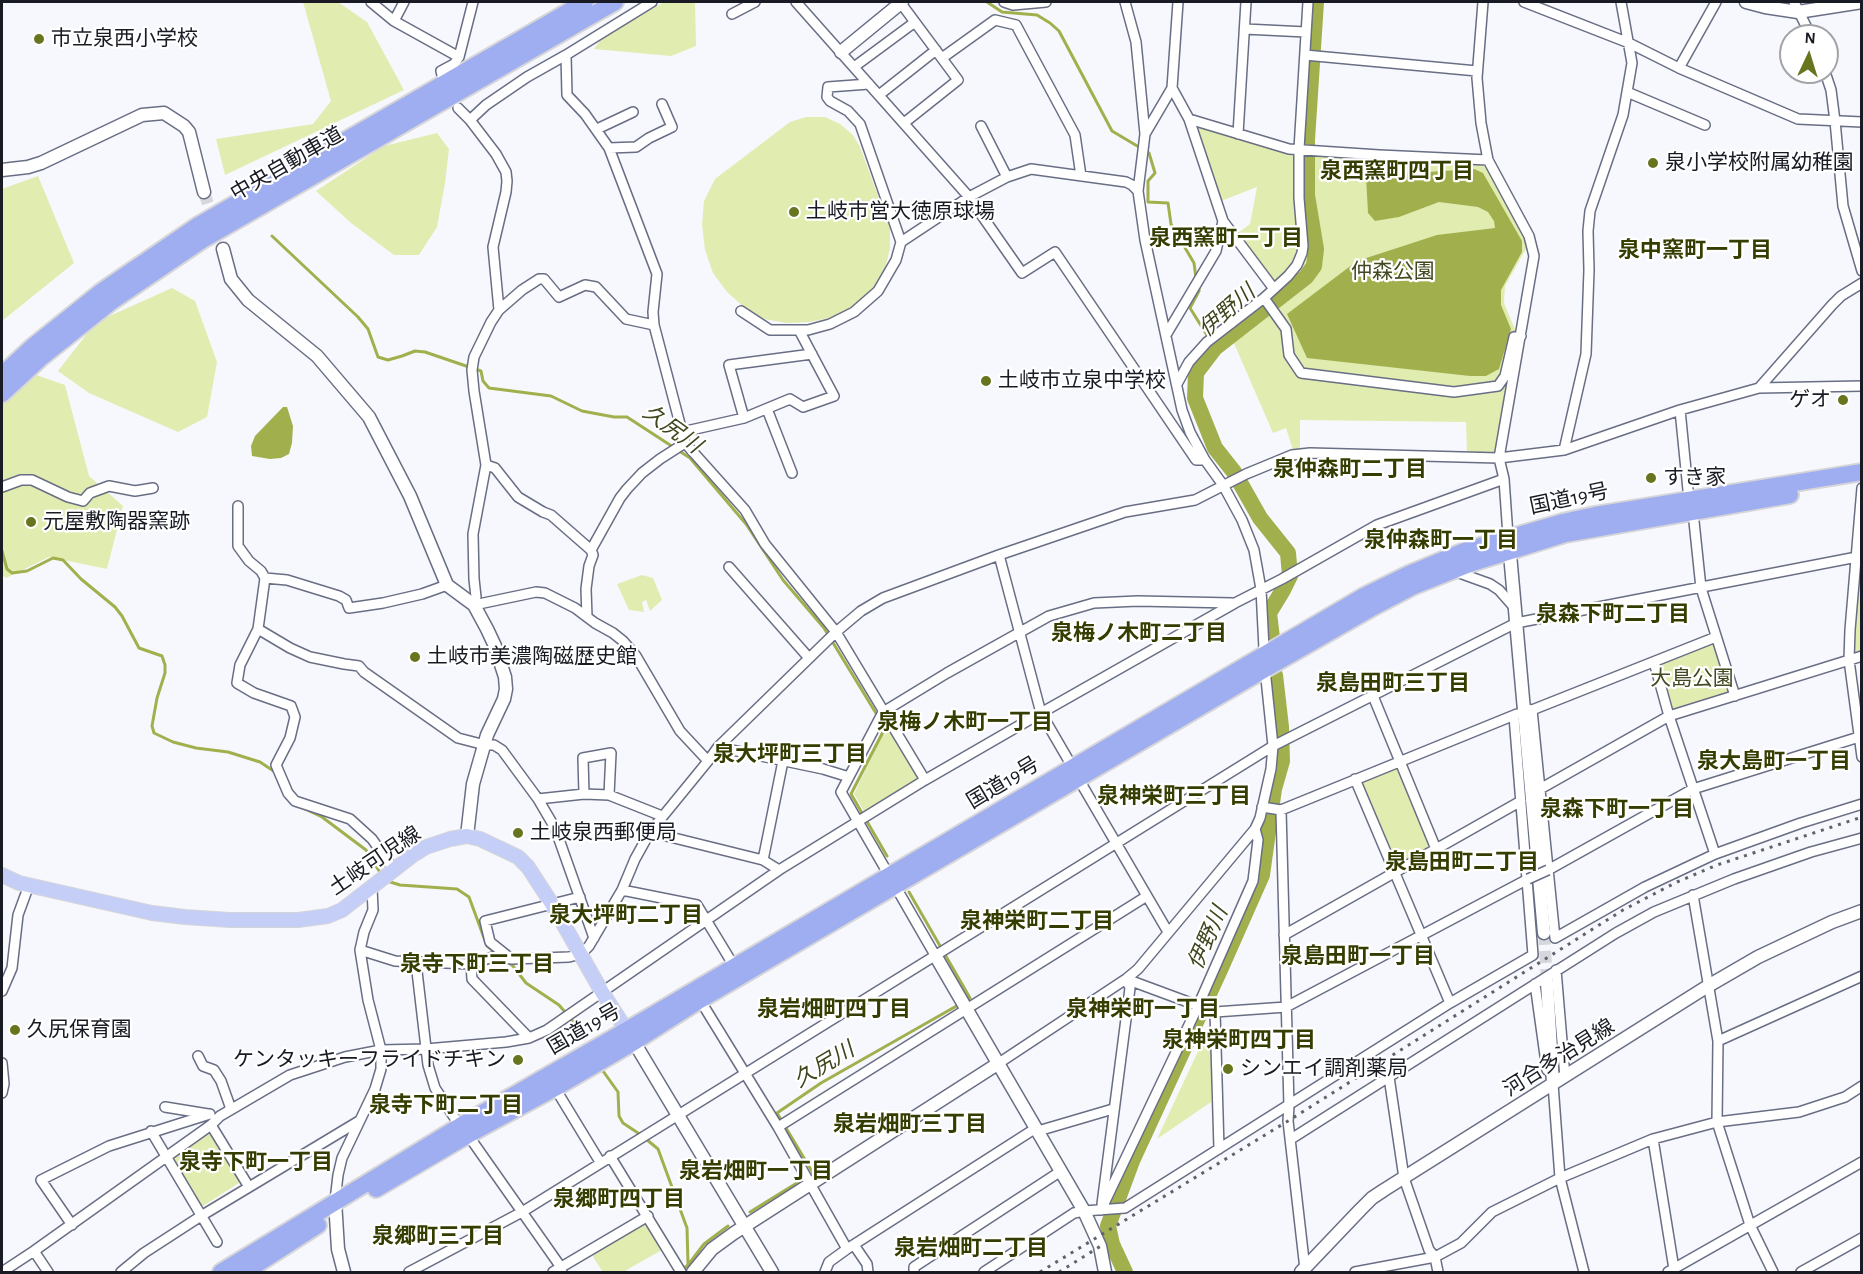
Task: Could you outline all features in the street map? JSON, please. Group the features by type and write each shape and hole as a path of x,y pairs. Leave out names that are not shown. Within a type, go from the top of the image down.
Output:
{"highway":[{"name":"中央自動車道","path":"2,375 32,347 102,291 197,226 585,2"},
{"name":"中央自動車道","path":"2,394 42,357 111,302 204,238 615,2"},
{"name":"国道19号","path":"221,1272 335,1208 464,1130 630,1036 700,1000 894,881 1264,661 1364,596 1409,574 1467,549 1565,534 1862,472"},
{"name":"国道19号","path":"1691,506 1862,485"},
{"name":"国道19号","path":"1264,661 1509,543"},
{"name":"国道19号","path":"464,1130 555,1088 734,966 894,881"},
{"name":"国道19号","path":"245,1272 335,1208"}],"main road":[{"name":"土岐可児線","path":"2,875 19,883 163,914 230,920 285,920 328,916 342,910 426,848 450,839 467,836"},
{"path":"467,836 494,844 518,857 533,875 630,1036"}],"street":[{"path":"371,2 394,21 459,57"},
{"path":"394,21 404,2"},
{"path":"443,79 441,71 454,64 459,57 473,2"},
{"path":"470,120 486,105 527,77 652,2"},
{"path":"732,14 755,2"},
{"path":"796,2 969,197 1022,273 1055,252 1196,460 1205,460"},
{"path":"841,52 901,2 958,80 904,123"},
{"path":"1004,2 1013,5 1046,2"},
{"path":"693,1272 712,1249 744,1227 999,1064 1126,979 1138,969 1255,829 1260,818 1271,769 1273,746 1264,661 1261,589 1254,550 1242,519 1226,483 1205,460 1190,432 1182,410 1145,240 1138,191 1144,139 1136,42 1125,2"},
{"path":"1144,139 1172,88 1178,2"},
{"path":"1238,134 1246,2"},
{"path":"1177,384 1189,362 1207,342 1264,298 1297,265 1303,246 1299,198 1299,149 1308,2"},
{"path":"1483,2 1477,71 1481,123 1488,160 1529,236 1534,256 1499,458 1504,479 1544,933"},
{"path":"1524,2 1629,43 1679,68 1798,119 1862,122"},
{"path":"1564,450 1586,354 1590,211 1623,115 1632,63 1621,2"},
{"path":"1679,68 1716,2"},
{"path":"1746,2 1765,7 1862,2"},
{"path":"1796,7 1806,24"},
{"path":"879,95 939,54 995,20 1017,25 1075,135 1081,176"},
{"path":"854,67 915,22"},
{"path":"1245,29 1306,32"},
{"path":"566,55 567,95 597,129 609,148 657,274 653,312 654,326 682,432 679,447 642,473 620,498 591,550"},
{"path":"1305,56 1477,71"},
{"path":"741,311 770,330 808,330 830,324 854,312 878,291 896,260 901,242 860,124 848,111 827,98 828,87 869,84"},
{"path":"1829,84 1835,121 1843,206 1862,271"},
{"path":"1172,88 1189,118 1223,221 1274,289"},
{"path":"1627,92 1705,125"},
{"path":"609,148 636,147 672,127 662,104"},
{"path":"458,108 496,154 506,172 507,181 493,247 499,310"},
{"path":"597,129 633,112"},
{"path":"2,170 41,163 142,115 164,113 189,132 204,192"},
{"path":"1189,118 1289,148 1379,156 1488,160"},
{"path":"981,126 1007,177"},
{"path":"901,242 969,197 1007,177 1031,169 1126,182 1138,191"},
{"path":"1166,335 1216,251 1223,221"},
{"path":"223,249 231,279 239,290 248,300 317,356 369,417 410,496 447,585 474,605 495,646 505,677 506,689 504,699 487,735 473,784 467,836"},
{"path":"474,605 476,597 473,534 486,465 472,370 474,357 491,322 499,310 522,290 539,279 544,279 559,297 585,285 596,287 626,319 654,326"},
{"path":"1760,388 1832,304 1862,283"},
{"path":"1264,298 1286,329 1288,355 1301,373 1454,392 1498,386 1505,376 1514,337 1521,336"},
{"path":"682,432 744,418 790,399 803,407 834,396 800,330"},
{"path":"744,418 729,365 812,354"},
{"path":"360,950 394,961 471,964 493,957 512,959 569,957 581,954 589,946 622,890 650,832 718,747 827,640 861,611 882,598 1125,512 1194,500 1226,483 1292,455 1310,453 1499,458 1564,450 1680,410 1760,388 1862,386"},
{"path":"767,409 792,473"},
{"path":"1680,410 1701,588 1735,696"},
{"path":"679,447 745,510 765,544 836,632 926,780"},
{"path":"486,465 495,468 518,497 551,515 591,550 593,555 586,589 587,616"},
{"path":"2,1272 166,1157 213,1118 290,1075 345,1057 381,1050 426,1049 529,1038 564,1020 779,870 1041,713 1377,525 1504,479"},
{"path":"2,487 21,480 32,480 68,497 83,501 90,493 109,486 135,491 153,488"},
{"path":"1862,485 1858,557 1850,630 1850,660 1862,756"},
{"path":"238,506 238,546 265,578 258,629 240,665 237,683 254,693 291,706 295,717 290,738 276,765 288,793 295,801 350,819 372,839 392,871"},
{"path":"999,555 1041,713 1168,932"},
{"path":"409,1272 522,1212 1273,746 1516,624 1858,557"},
{"path":"729,567 809,658"},
{"path":"1451,570 1490,584 1514,607"},
{"path":"265,578 287,580 339,596 346,600 349,608 422,594 447,585"},
{"path":"474,605 536,592 549,595 575,608 623,641 636,657 680,731 708,761"},
{"path":"1105,1272 1100,1246 1084,1210 841,792 883,712 1049,616 1094,603 1138,601 1235,603"},
{"path":"258,629 310,657 359,666 364,672 458,738 494,745 502,750 538,799 555,828 594,938"},
{"path":"1262,807 1281,810 1399,760 1716,637"},
{"path":"1540,789 1669,717 1862,656"},
{"path":"1654,662 1669,717 1715,854"},
{"path":"1372,696 1436,849"},
{"path":"1523,711 1540,789 1555,938 1645,886 1715,854 1862,804"},
{"path":"984,1272 1074,1213 1084,1210 1125,1208 1450,1003 1533,955 1521,801 1523,711"},
{"path":"1126,979 1215,1012 1286,1007 1548,870 1694,789 1860,736"},
{"path":"718,747 823,769 849,777"},
{"path":"584,794 583,758 612,753 609,795"},
{"path":"763,860 783,761"},
{"path":"1355,779 1450,1003"},
{"path":"538,799 584,794 609,795 662,816"},
{"path":"1284,935 1521,801"},
{"path":"1281,810 1288,1121 1303,1271"},
{"path":"1101,1210 1198,1006 1253,881 1258,840 1255,829"},
{"path":"650,832 763,860 779,870"},
{"path":"1291,1139 1541,983 1556,970 1654,912 1693,895 1811,852 1862,838"},
{"path":"2,991 12,968 18,915 29,885"},
{"path":"345,1272 338,1249 335,1208 338,1174 342,1158 375,1089 381,1069 381,1050 368,1000 360,950 373,910 375,886"},
{"path":"622,890 697,905 734,966"},
{"path":"1693,895 1718,1041 1717,1122 1750,1225 1773,1272"},
{"path":"777,1127 1147,896"},
{"path":"512,959 490,942 485,921 580,897"},
{"name":"河合多治見線","path":"1303,1271 1371,1198 1708,986 1758,957 1832,922 1862,911"},
{"path":"416,963 428,1065 435,1088 522,1212 559,1271 648,1216"},
{"path":"471,964 472,979 529,1038"},
{"path":"1556,970 1565,1077"},
{"path":"1718,1041 1862,976"},
{"path":"1101,1210 1130,988 1126,979"},
{"path":"1541,983 1560,1178 1584,1272"},
{"path":"700,1000 810,1185 851,1247 867,1264 868,1272"},
{"path":"1215,1012 1219,1149"},
{"path":"630,1036 772,1272"},
{"path":"198,1056 203,1066 214,1070 221,1081 231,1109"},
{"path":"2,1063 4,1084 2,1093"},
{"path":"1389,1077 1404,1178 1438,1272"},
{"path":"1355,1272 1434,1257 1461,1243 1492,1212 1560,1178 1653,1139 1717,1122 1798,1112 1845,1097 1862,1086"},
{"path":"555,1088 600,1162"},
{"path":"165,1107 213,1118 249,1187"},
{"path":"825,1272 830,1262 851,1247 1037,1130 1113,1108"},
{"path":"72,1225 41,1180 109,1146 151,1131 213,1118"},
{"path":"121,1272 144,1253 201,1216 359,1121"},
{"path":"151,1131 218,1242"},
{"path":"1653,1139 1671,1271 1862,1162"},
{"path":"610,1156 681,1272"},
{"path":"914,1272 914,1267 1061,1171"},
{"path":"1801,1272 1862,1238"},
{"path":"34,1251 48,1272"}],"green space":[{"path":"303,2 338,2 367,22 404,90 225,175 216,139 313,124 331,101"},
{"path":"664,2 695,2 696,46 671,56 594,49 602,38"},
{"name":"土岐市営大徳原球場","path":"806,117 825,117 840,124 853,135 860,147 890,228 890,248 885,269 873,290 856,304 833,317 810,322 787,323 764,319 745,308 727,292 713,273 705,250 702,224 704,201 715,179 790,122"},
{"name":"仲森公園","path":"1201,126 1291,152 1473,163 1486,167 1523,232 1527,247 1505,286 1504,303 1517,334 1495,453 1467,452 1466,422 1300,420 1300,449 1293,450 1286,428 1273,433 1233,341 1285,299 1238,233 1250,224 1257,187 1221,201 1195,131"},
{"path":"437,133 449,149 445,183 437,227 419,255 394,255 351,223 316,191 384,146"},
{"path":"38,176 74,263 2,321 2,189"},
{"path":"172,288 195,301 217,362 207,417 178,432 89,393 58,371 96,322"},
{"path":"2,363 65,385 89,476 123,506 107,569 49,557 6,578 2,575"},
{"path":"1861,564 1861,651 1858,652 1854,650 1854,630"},
{"path":"642,575 653,578 662,600 650,611 646,600 642,602 644,612 629,610 617,584"},
{"name":"大島公園","path":"1711,643 1715,645 1729,690 1728,694 1676,711 1672,709 1659,664"},
{"path":"888,723 919,775 918,780 864,811 854,794"},
{"path":"1397,767 1429,844 1427,848 1397,865 1394,864 1360,784 1361,781"},
{"path":"1212,1023 1211,1102 1157,1139 1209,1028"},
{"path":"210,1131 242,1181 201,1206 173,1160"},
{"path":"645,1221 662,1250 623,1272 603,1272 593,1257 594,1252"}],"shaded area":[{"path":"1474,169 1483,173 1522,241 1522,252 1501,290 1501,305 1511,329 1499,369 1486,376 1470,376 1307,358 1287,314 1357,261 1437,235 1495,228 1494,221 1488,212 1478,207 1439,202 1399,217 1375,221 1368,213 1366,176"},
{"path":"283,407 287,407 293,426 289,454 281,458 270,459 252,456 251,446 255,436"}],"waterway":[{"path":"987,2 1002,12 1037,15 1059,31 1112,131 1149,153 1155,173 1148,181 1148,202 1168,203 1171,224 1194,263 1196,278"},
{"name":"伊野川","path":"1272,638 1269,613 1290,576 1288,553 1260,518 1234,472 1215,448 1195,398 1196,373 1215,348 1306,277 1314,266 1316,249 1307,195 1307,140 1316,2"},
{"name":"久尻川","path":"272,236 358,317 368,329 378,357 388,360 415,351 425,352 469,367"},
{"path":"1199,287 1190,308 1215,348"},
{"name":"久尻川","path":"475,369 481,371 483,381 489,388 551,396 582,411 627,417 690,458 746,524 783,580 824,628 885,728 851,794 887,856"},
{"path":"2,551 7,569 12,573 27,571 53,558 63,560 81,579 115,607 139,648 162,656 165,673 157,698 152,726 154,733 173,742 228,752 260,762 275,772"},
{"name":"伊野川","path":"1125,1272 1112,1244 1108,1226 1132,1161 1262,875 1274,789 1282,761 1275,675"},
{"path":"303,808 322,817 366,850 381,874"},
{"path":"387,881 400,885 457,889 469,897 487,946 499,955"},
{"name":"久尻川","path":"909,892 970,998 966,1001"},
{"path":"507,961 526,983 559,1005 578,1027 584,1039"},
{"name":"久尻川","path":"750,1212 813,1173 777,1113 821,1083 960,1004"},
{"path":"603,1071 618,1092 619,1116 623,1123 641,1135"},
{"path":"646,1139 658,1149 687,1228 688,1265"},
{"name":"久尻川","path":"682,1270 704,1244 728,1226"}],"tunnel":[{"path":"204,192 223,249"},
{"path":"1544,933 1547,982"}],"railway":[{"path":"1040,1272 1288,1121 1623,910 1677,882 1717,865 1862,817"},
{"path":"1059,1272 1104,1244"}],"place":[{"name":"市立泉西小学校","path":"39,39"},
{"name":"泉小学校附属幼稚園","path":"1653,163"},
{"name":"土岐市営大徳原球場","path":"794,212"},
{"name":"土岐市立泉中学校","path":"986,381"},
{"name":"ゲオ","path":"1843,400"},
{"name":"すき家","path":"1651,478"},
{"name":"元屋敷陶器窯跡","path":"31,522"},
{"name":"土岐市美濃陶磁歴史館","path":"415,657"},
{"name":"土岐泉西郵便局","path":"518,833"},
{"name":"久尻保育園","path":"15,1030"},
{"name":"ケンタッキーフライドチキン","path":"518,1060"},
{"name":"シンエイ調剤薬局","path":"1228,1069"}],"district":[{"name":"泉西窯町四丁目","path":"1397,171"},
{"name":"泉西窯町一丁目","path":"1226,238"},
{"name":"泉中窯町一丁目","path":"1695,250"},
{"name":"泉仲森町二丁目","path":"1350,469"},
{"name":"泉仲森町一丁目","path":"1441,540"},
{"name":"泉森下町二丁目","path":"1613,614"},
{"name":"泉梅ノ木町二丁目","path":"1139,633"},
{"name":"泉島田町三丁目","path":"1393,683"},
{"name":"泉梅ノ木町一丁目","path":"965,722"},
{"name":"泉大坪町三丁目","path":"790,754"},
{"name":"泉大島町一丁目","path":"1774,761"},
{"name":"泉神栄町三丁目","path":"1174,796"},
{"name":"泉森下町一丁目","path":"1617,809"},
{"name":"泉島田町二丁目","path":"1462,862"},
{"name":"泉大坪町二丁目","path":"626,915"},
{"name":"泉神栄町二丁目","path":"1037,921"},
{"name":"泉島田町一丁目","path":"1358,956"},
{"name":"泉寺下町三丁目","path":"477,964"},
{"name":"泉岩畑町四丁目","path":"834,1009"},
{"name":"泉神栄町一丁目","path":"1143,1009"},
{"name":"泉神栄町四丁目","path":"1239,1040"},
{"name":"泉寺下町二丁目","path":"446,1105"},
{"name":"泉岩畑町三丁目","path":"910,1124"},
{"name":"泉寺下町一丁目","path":"256,1162"},
{"name":"泉岩畑町一丁目","path":"756,1171"},
{"name":"泉郷町四丁目","path":"619,1199"},
{"name":"泉郷町三丁目","path":"438,1236"},
{"name":"泉岩畑町二丁目","path":"971,1248"}]}
